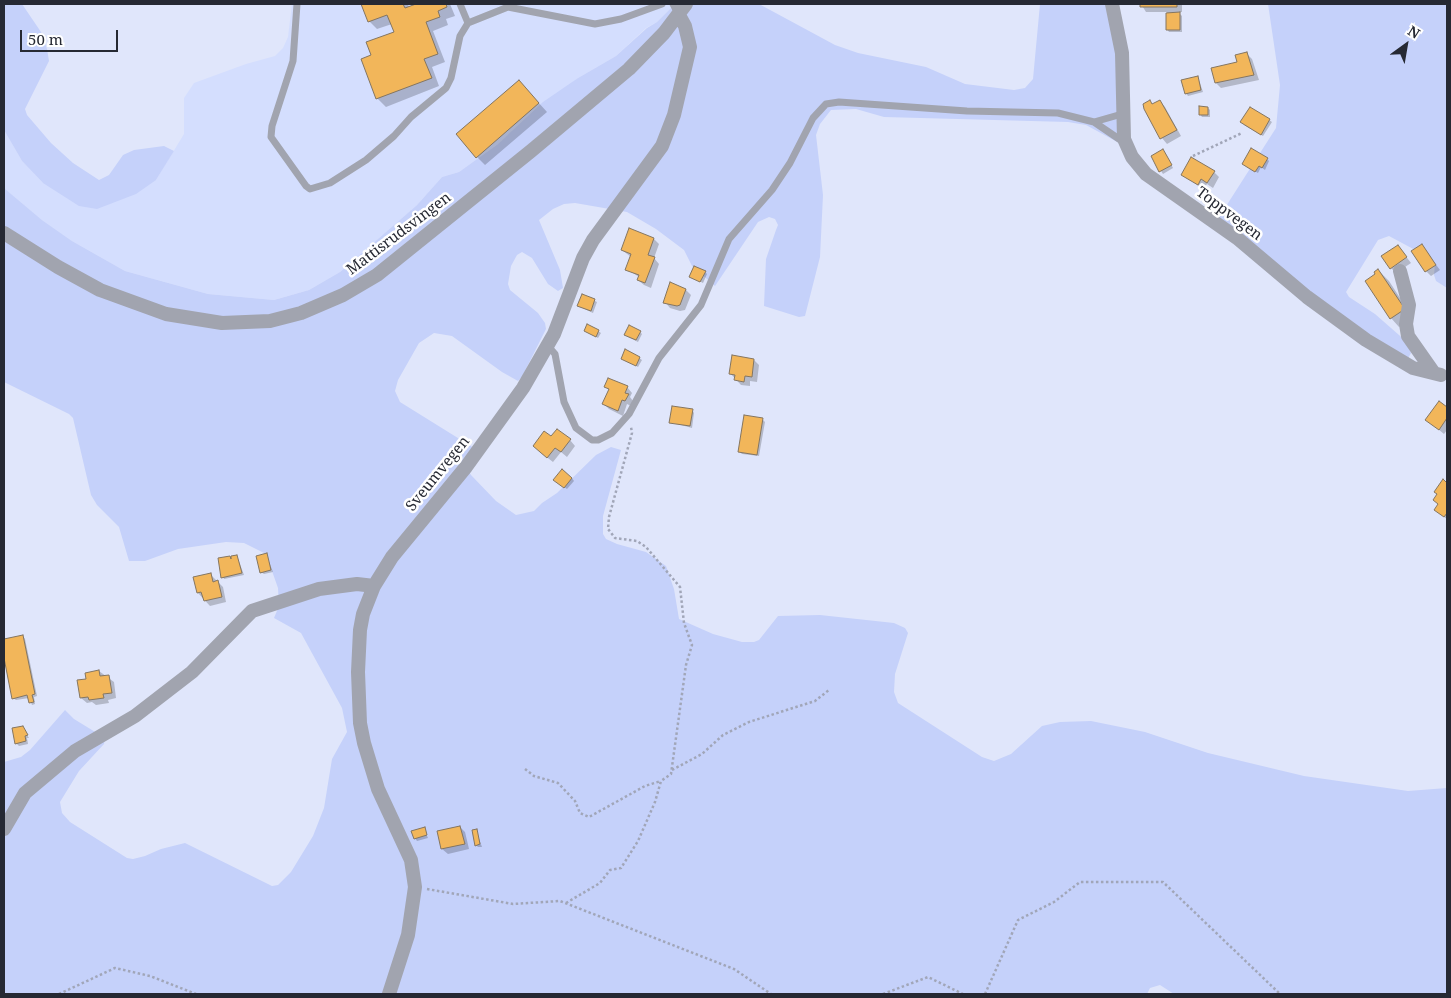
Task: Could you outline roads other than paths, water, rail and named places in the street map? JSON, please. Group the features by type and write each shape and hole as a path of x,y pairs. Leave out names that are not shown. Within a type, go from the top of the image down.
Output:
{"street":[{"name":"Toppvegen","path":"1112,4 1122,53 1124,139 1132,158 1146,174 1237,238 1307,297 1400,362 1414,368 1438,374 1408,336 1406,324 1409,305 1400,271"},
{"name":"Mattisrudsvingen","path":"4,232 58,267 100,290 166,314 222,323 270,320 301,313 343,295 377,275 629,69 679,8"},
{"name":"Sveumvegen","path":"390,994 408,935 416,887 411,860 375,782 360,724 358,672 360,630 374,586 402,544 466,468 496,427 548,346 583,258 593,240 614,209 654,159 669,130 690,47 679,8"},
{"path":"4,829 25,793 75,751 135,716 192,672 252,611 319,589 357,584 374,586"}],"lane":[{"path":"298,4 293,61 272,126 271,137 310,189 330,183 366,160 394,136 411,117 446,88 451,78 460,36 468,22 508,7 595,24 621,19 662,4"},
{"path":"460,4 468,22"},
{"path":"548,346 558,361 568,412 582,434 592,440 605,438 629,414 659,358 702,305 729,239 772,190 790,163 813,118 826,104 839,102 967,111 1058,113 1094,122 1119,139 1124,139"},
{"path":"1094,122 1122,114"}]}
